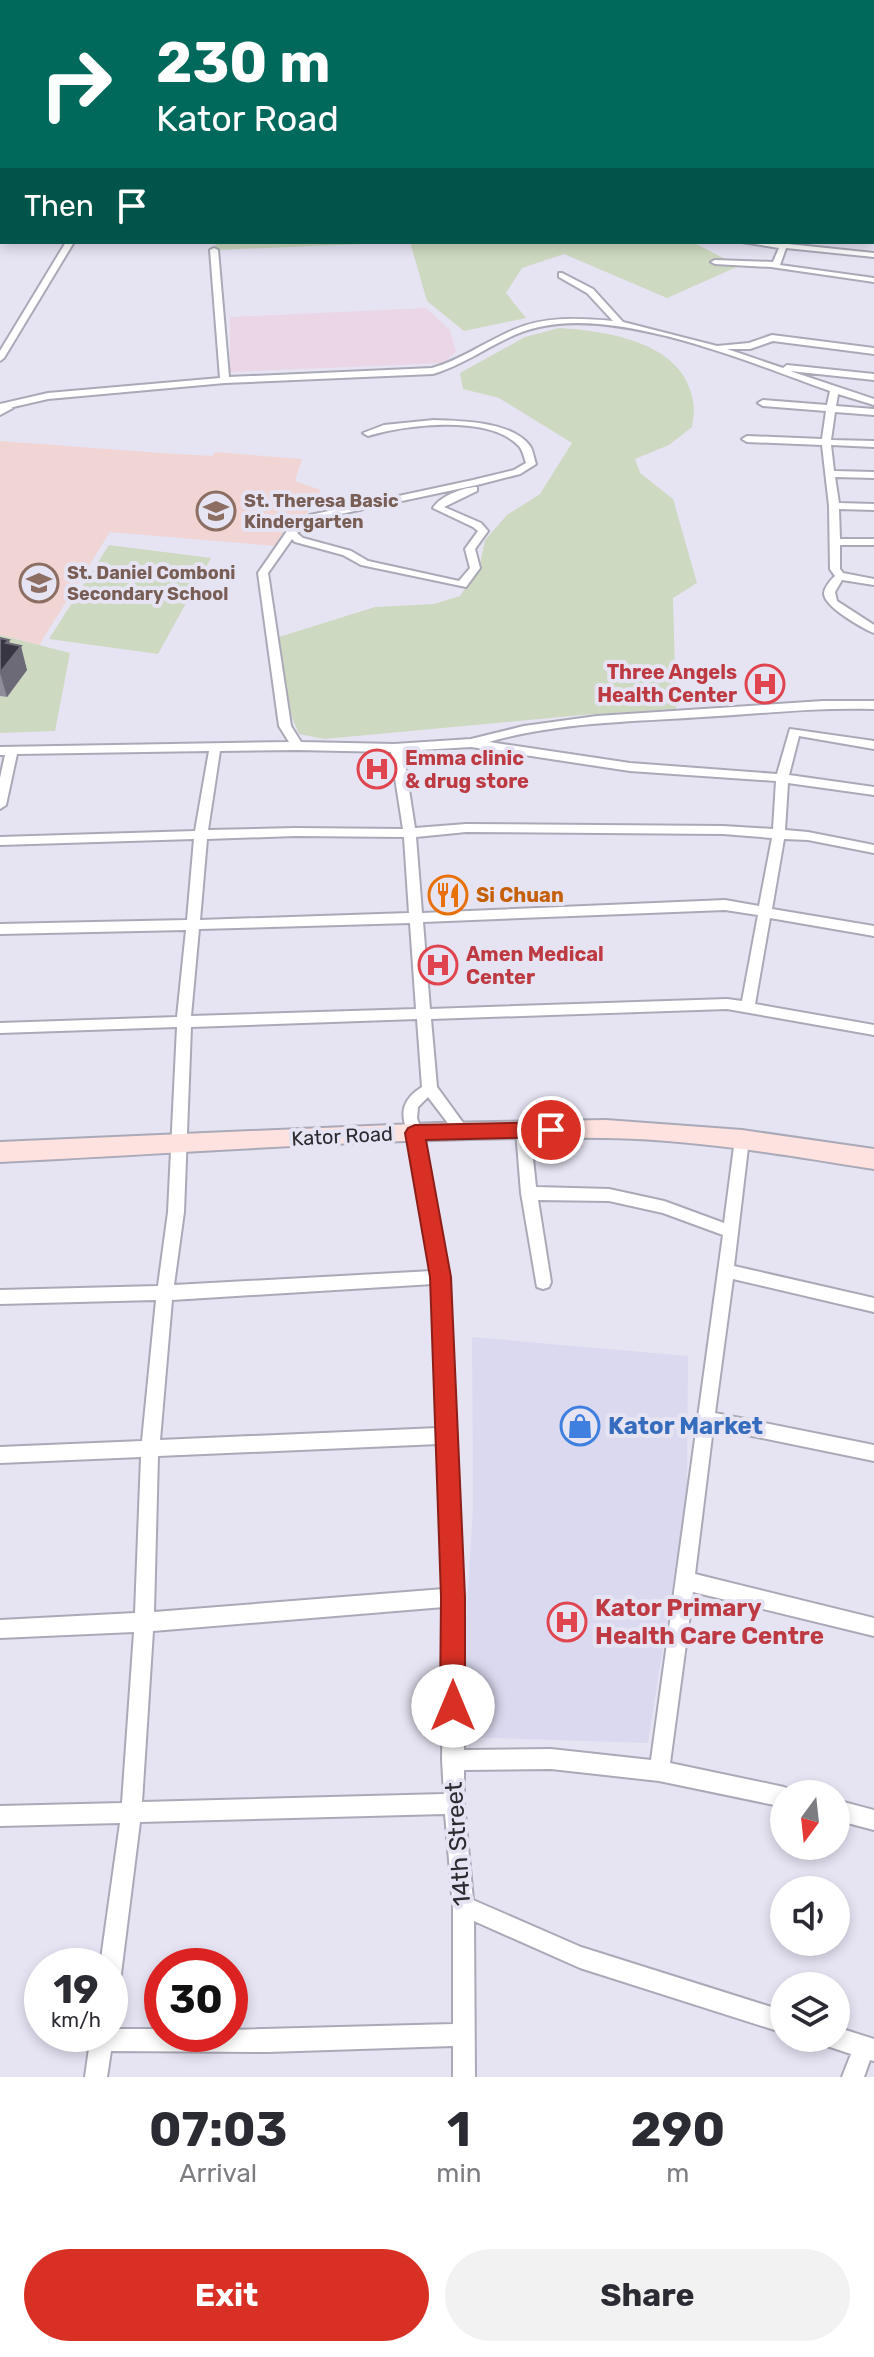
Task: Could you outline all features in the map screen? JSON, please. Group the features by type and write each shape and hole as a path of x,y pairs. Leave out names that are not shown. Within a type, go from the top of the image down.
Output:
{"main road":[{"name":"Kator Road","path":"0,1152 462,1131 606,1129 742,1139 874,1159"}],"street":[{"path":"0,358 69,244"},
{"path":"776,265 784,244 874,255"},
{"path":"214,250 225,380"},
{"path":"715,262 776,265 874,280"},
{"path":"562,275 590,291 621,326 717,348 750,346 772,338 874,351"},
{"path":"2,409 48,396 225,380 433,371 460,361 513,332 563,321 621,326 685,340 874,402"},
{"path":"767,366 874,377"},
{"path":"834,391 826,441 834,506 835,569 840,576 874,582"},
{"path":"763,403 874,412"},
{"path":"297,746 285,726 263,573 291,533 322,513 527,468 531,456 514,435 494,427 394,425 368,433"},
{"path":"747,439 874,444"},
{"path":"291,533 299,540 347,553 365,563 462,585 475,568 470,549 483,531 477,525 439,509 439,505 508,474"},
{"path":"829,474 874,475"},
{"path":"834,506 874,507"},
{"path":"833,542 874,542"},
{"path":"840,576 828,596 833,603 874,630"},
{"path":"0,805 6,751 297,746 394,748 471,743 539,724 586,719 813,704 874,705"},
{"path":"748,1005 779,833 782,778 794,732 874,745"},
{"path":"471,743 630,767 782,778 874,791"},
{"path":"113,1948 131,1812 144,1622 150,1450 176,1212 184,1021 201,835 215,748"},
{"path":"394,748 398,752 410,833 430,1089 462,1131"},
{"path":"0,841 410,833 466,828 779,833 874,849"},
{"path":"0,929 725,905 874,931"},
{"path":"0,1028 748,1005 874,1030"},
{"name":"14th Street","path":"430,1089 412,1100 408,1107 441,1277 453,1597 452,1760 463,1906 464,2077"},
{"path":"523,1130 543,1282"},
{"path":"659,1771 681,1635 685,1581 742,1139"},
{"path":"529,1193 609,1195 664,1207 732,1232"},
{"path":"727,1271 874,1305"},
{"path":"0,1297 165,1293 441,1277"},
{"path":"705,1419 874,1453"},
{"path":"0,1455 447,1436"},
{"path":"685,1581 874,1627"},
{"path":"0,1629 144,1622 453,1597"},
{"path":"452,1760 551,1759 659,1771 770,1794"},
{"path":"0,1816 454,1804"},
{"path":"850,1814 874,1820"},
{"path":"463,1906 580,1957 770,2018"},
{"path":"128,2038 268,2041 463,2035"},
{"path":"853,2077 869,2049"},
{"path":"96,2077 100,2052"}],"shaded area":[{"path":"426,308 450,330 456,352 443,363 230,372 230,317"},
{"path":"0,441 302,459 295,481 321,490 287,547 110,532 39,645 0,635"},
{"path":"472,1337 688,1356 687,1496 648,1743 459,1737 473,1507"}],"green space":[{"path":"215,244 362,244 216,250"},
{"path":"411,244 696,244 739,266 667,298 564,254 522,268 506,293 526,318 464,331 427,301"},
{"path":"559,328 599,332 641,344 675,365 687,381 693,401 692,427 669,445 635,459 640,473 673,499 697,583 673,598 676,709 324,739 299,734 286,703 279,637 375,607 434,604 460,596 479,569 485,540 507,515 540,494 572,443 499,398 463,389 460,373 525,337"},
{"path":"109,545 211,558 158,654 49,639"},
{"path":"0,635 70,653 55,731 0,733 0,696 7,697 0,661"}],"building":[{"path":"0,638 9,640 6,643 21,646 0,673"}],"place":[{"name":"St. Theresa Basic Kindergarten","path":"216,511"},
{"name":"St. Daniel Comboni Secondary School","path":"39,583"},
{"name":"Three Angels Health Center","path":"765,684"},
{"name":"Emma clinic & drug store","path":"377,769"},
{"name":"Si Chuan","path":"448,895"},
{"name":"Amen Medical Center","path":"438,965"},
{"name":"Kator Market","path":"580,1426"},
{"name":"Kator Primary Health Care Centre","path":"567,1622"}],"route":[{"path":"453,1706 453,1597 441,1277 415,1133 551,1130"}]}
